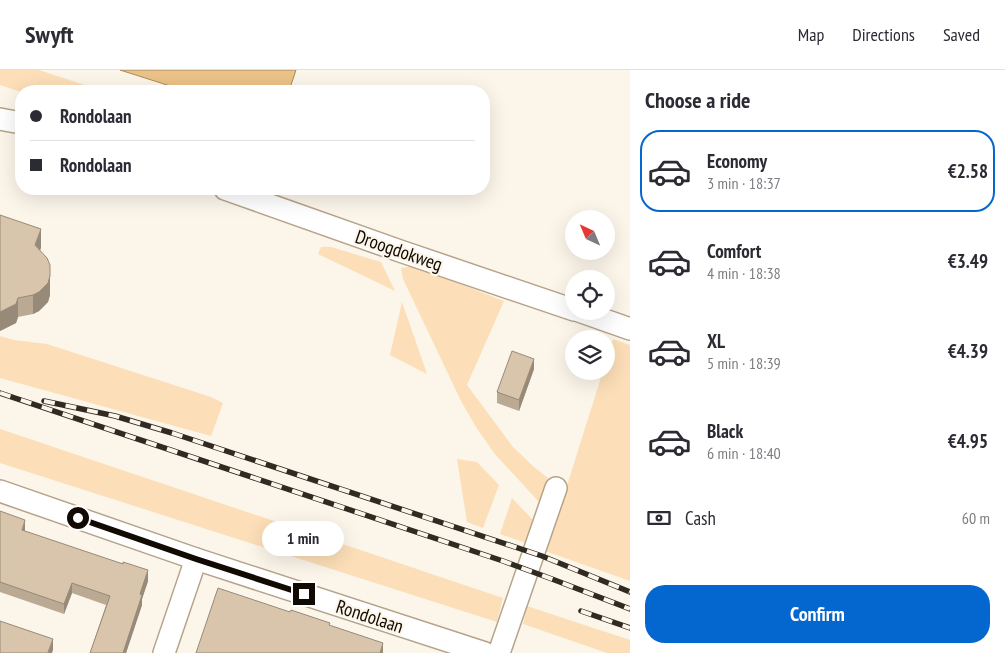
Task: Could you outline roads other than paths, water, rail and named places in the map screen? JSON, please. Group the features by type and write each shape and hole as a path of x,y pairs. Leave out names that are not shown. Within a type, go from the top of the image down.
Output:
{"street":[{"path":"0,120 15,122"},
{"name":"Droogdokweg","path":"243,195 565,307"},
{"path":"604,320 630,329"},
{"path":"499,653 556,488"},
{"name":"Rondolaan","path":"0,491 196,559 427,644 485,653"},
{"path":"164,653 196,559"}],"railway":[{"path":"0,393 503,561 630,609"},
{"path":"44,401 115,416 172,433 542,556 630,592"},
{"path":"581,611 630,628"}]}
